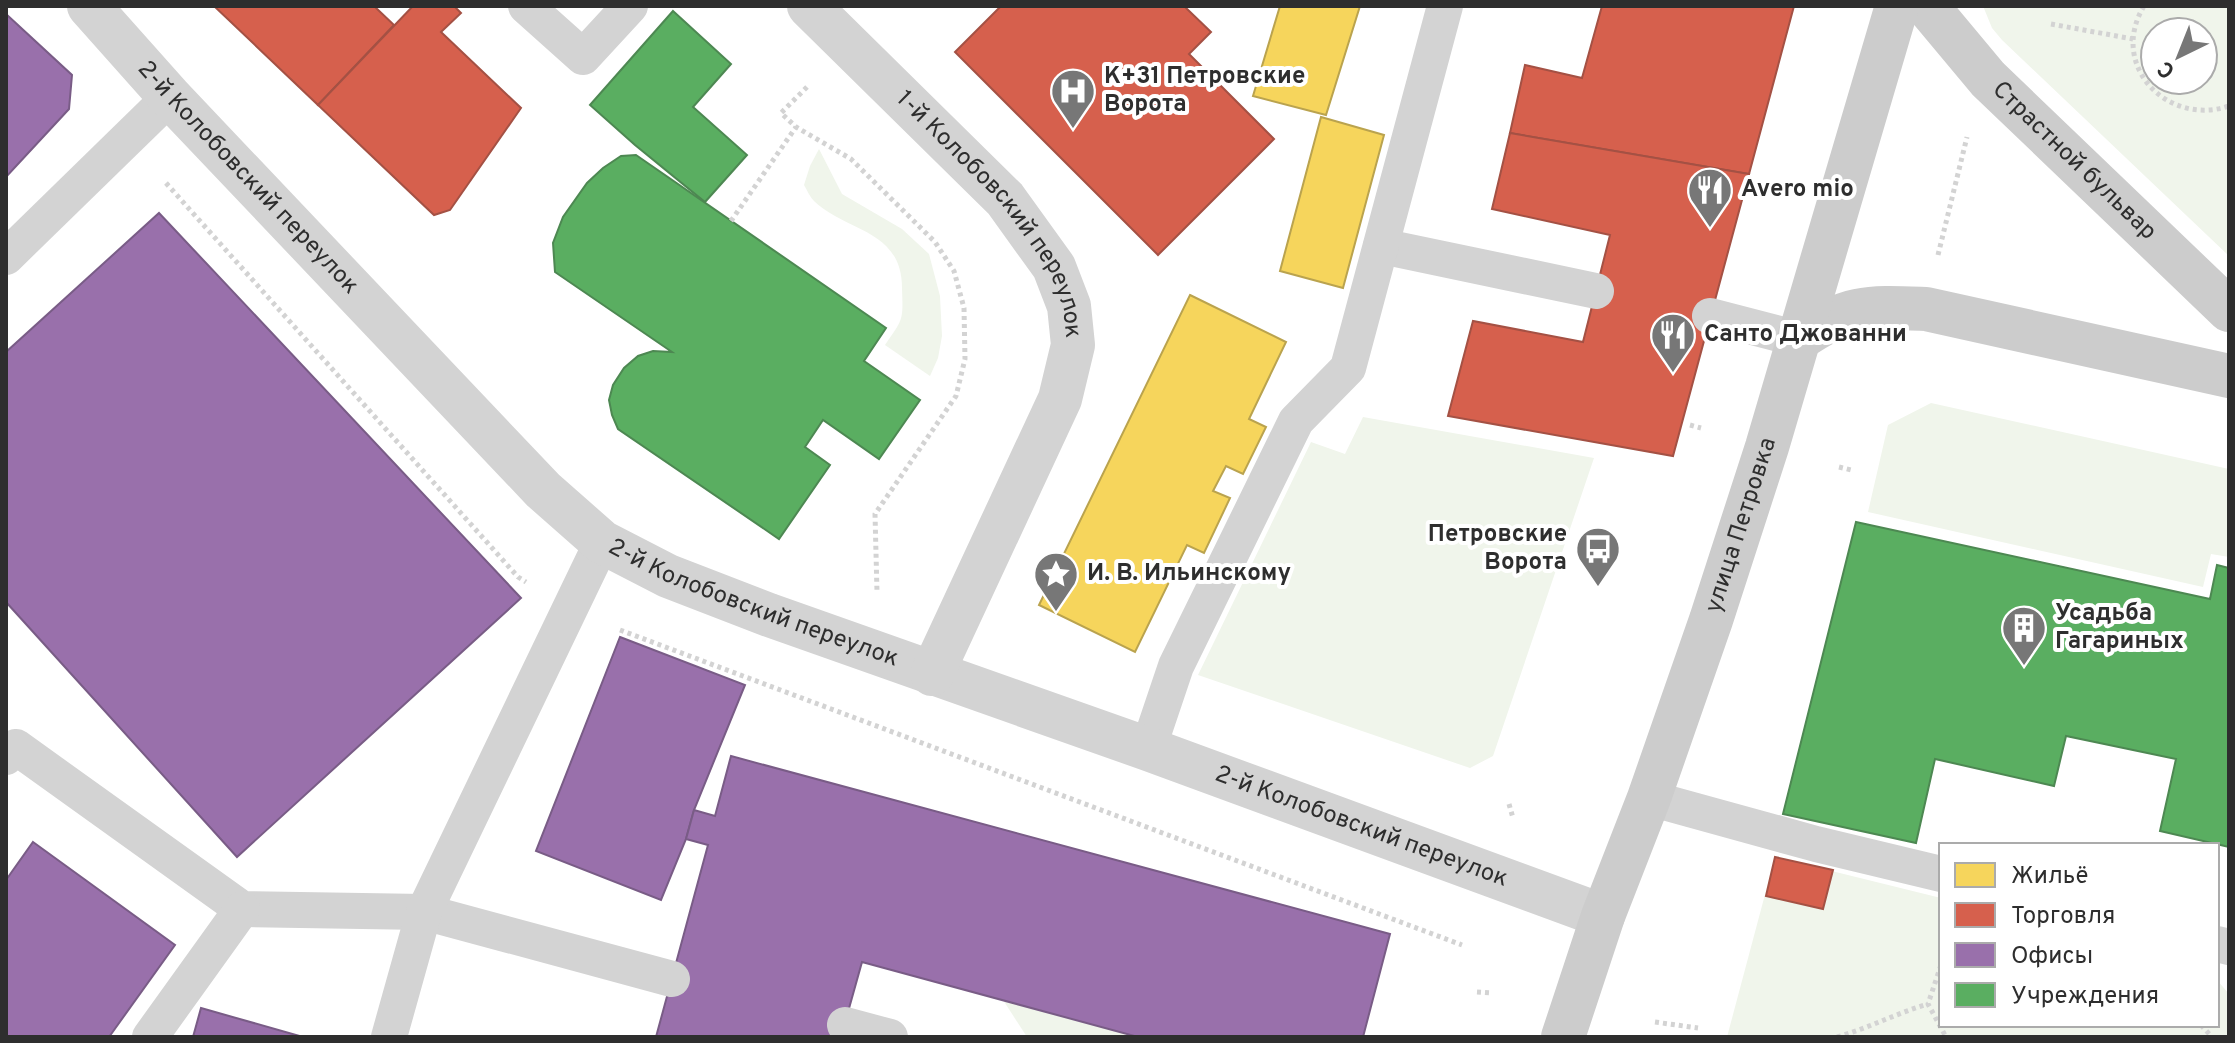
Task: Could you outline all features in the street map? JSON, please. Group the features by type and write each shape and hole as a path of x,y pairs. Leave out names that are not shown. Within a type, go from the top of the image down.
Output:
{"main road":[{"name":"улица Петровка","path":"1563,1037 1603,916 1649,798 1711,620 1767,447 1897,6"},
{"name":"Страстной бульвар","path":"1927,6 1988,79 2229,310"},
{"path":"1799,339 1843,313 1879,307 1926,309 2229,376"}],"street":[{"name":"2-й Колобовский переулок","path":"89,6 170,97 543,490 602,542 668,576 1603,916"},
{"name":"1-й Колобовский переулок","path":"809,6 1005,199 1054,267 1069,306 1073,345 1060,399 932,674"}],"lane":[{"path":"526,6 583,57 630,6"},
{"path":"1148,749 1176,666 1296,421 1348,368 1445,6"},
{"path":"6,257 170,97"},
{"path":"1381,246 1596,291"},
{"path":"1710,316 1799,339"},
{"path":"389,1037 424,912 602,542"},
{"path":"6,757 16,747 242,909 424,912 672,979"},
{"path":"1649,798 1816,844 1939,874"},
{"path":"150,1037 242,909"},
{"path":"845,1025 882,1036"}],"path":[{"path":"2144,6 2138,16 2133,39 2136,64 2148,86 2167,102 2190,111 2214,111 2229,106"},
{"path":"2051,24 2133,39"},
{"path":"811,83 781,113 796,127 851,159 935,242 954,271 964,308 965,359 956,396 875,514 879,604"},
{"path":"731,221 796,127"},
{"path":"1937,259 1970,128"},
{"path":"1690,425 1701,428"},
{"path":"1839,467 1851,470"},
{"path":"1509,804 1513,818"},
{"path":"1939,971 1928,1004 1939,1024"},
{"path":"1477,992 1492,993"},
{"path":"1837,1037 1928,1004"},
{"path":"1655,1022 1698,1028"}],"shaded area":[{"path":"1983,6 2229,6 2229,256 1992,28"},
{"path":"819,149 842,194 902,229 929,254 940,296 942,336 938,358 930,376 885,345 899,324 902,313 900,269 893,254 870,234 827,211 813,199 804,185"},
{"path":"1931,403 2229,469 2229,557 2211,554 2203,587 1868,512 1888,425"},
{"path":"1363,417 1594,458 1493,756 1470,768 1198,675 1311,442 1345,454"},
{"path":"1775,857 1939,898 1939,1027 2219,1027 2219,982 2229,994 2229,1037 1727,1037"},
{"path":"1003,1000 1138,1037 1027,1037"}],"building: Жильё":[{"path":"1280,6 1360,6 1326,115 1253,96"},
{"path":"1321,117 1384,135 1343,288 1280,271"},
{"path":"1190,295 1286,342 1249,419 1266,427 1243,474 1226,466 1213,491 1230,498 1204,553 1187,545 1135,652 1039,605"}],"building: Торговля":[{"path":"214,6 374,6 394,25 318,105"},
{"path":"413,6 454,6 461,13 441,32 521,108 450,210 434,215 318,105"},
{"path":"1001,6 1184,6 1211,32 1189,54 1274,139 1158,255 955,52"},
{"path":"1602,6 1794,6 1749,174 1510,133 1525,65 1582,78"},
{"path":"1510,133 1749,174 1673,456 1448,416 1473,321 1583,342 1610,235 1492,209"},
{"path":"1775,857 1833,870 1823,909 1766,896"}],"building: Офисы":[{"path":"6,14 72,75 69,109 6,177"},
{"path":"159,213 521,598 237,857 6,602 6,352"},
{"path":"620,637 745,685 661,900 536,851"},
{"path":"731,756 1390,934 1363,1037 1138,1037 862,962 841,1037 656,1037 708,845 686,839 694,810 715,816"},
{"path":"33,842 175,945 109,1037 6,1037 6,880"},
{"path":"201,1008 303,1037 193,1037"}],"building: Учреждения":[{"path":"673,11 731,64 693,107 747,155 705,202 590,105"},
{"path":"636,155 886,328 864,361 920,400 879,459 823,420 805,447 830,465 779,539 618,429 609,400 613,385 624,368 638,356 653,351 672,352 555,272 553,243 563,217 587,183 603,168 621,156"},
{"name":"Усадьба Гагариных","path":"1856,522 2210,599 2217,565 2229,568 2229,847 2160,831 2176,759 2066,736 2054,786 1935,759 1916,843 1783,814"}],"place":[{"name":"К+31 Петровские Ворота","path":"1073,130"},
{"name":"Avero mio","path":"1710,229"},
{"name":"Санто Джованни","path":"1673,374"},
{"name":"Петровские Ворота","path":"1598,588"},
{"name":"И. В. Ильинскому","path":"1056,613"},
{"name":"Усадьба Гагариных","path":"2024,667"}]}
